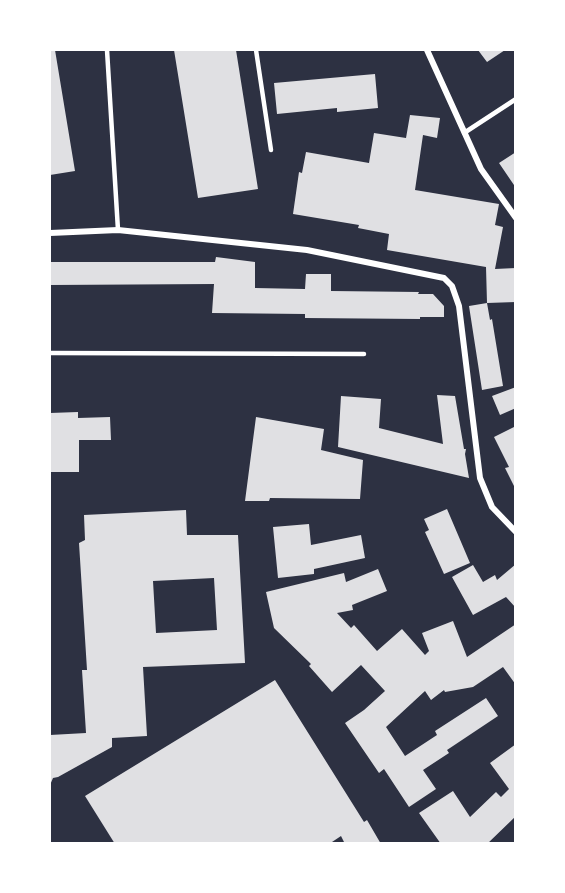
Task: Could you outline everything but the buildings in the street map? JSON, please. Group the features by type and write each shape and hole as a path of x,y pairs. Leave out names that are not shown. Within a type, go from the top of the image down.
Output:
{"street":[{"path":"428,50 481,169 516,218"},
{"path":"50,233 118,230 307,250 444,278 452,286 459,306 480,478 492,507 516,532"}],"lane":[{"path":"107,50 118,230"},
{"path":"256,50 271,150"},
{"path":"464,133 516,99"},
{"path":"50,352 364,354"}]}
